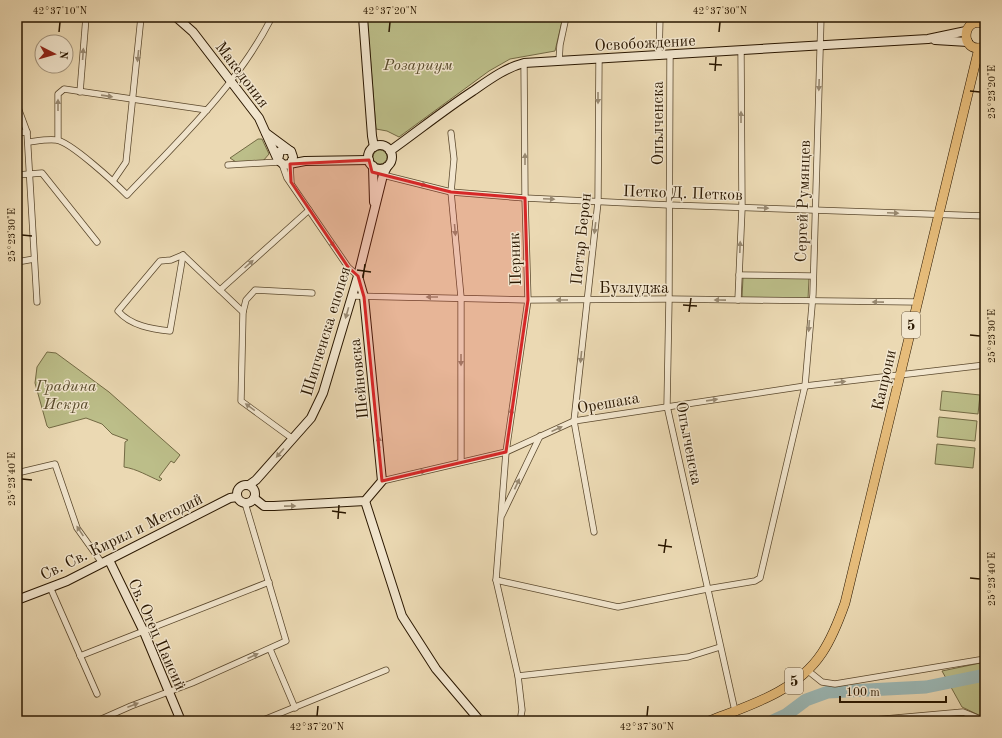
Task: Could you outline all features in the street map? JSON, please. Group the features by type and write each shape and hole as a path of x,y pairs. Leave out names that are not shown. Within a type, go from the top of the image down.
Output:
{"main road":[{"name":"Македония","path":"176,17 193,32 231,80 258,118 284,162"},
{"path":"362,17 374,147"},
{"path":"968,42 969,17"},
{"path":"968,29 976,23 985,23 982,17"},
{"name":"Освобождение","path":"928,39 968,29"},
{"name":"Освобождение","path":"390,151 446,109 492,78 508,69 524,63 928,39 968,42"},
{"name":"5","path":"968,42 972,46 982,47"},
{"name":"Капрони","path":"807,670 822,653 835,629 845,603 916,302 982,47"},
{"name":"Македония","path":"266,133 291,152"},
{"path":"284,162 371,163 380,169 387,167 392,158 390,151 381,146 374,147 369,152 371,163"},
{"path":"284,162 278,153 282,150 291,152 305,162"},
{"path":"284,162 294,158 291,152"},
{"name":"Шипченска епопея","path":"371,163 375,209"},
{"name":"Шипченска епопея","path":"249,484 256,480 311,418 323,393 358,276 383,175 387,167"},
{"name":"Шейновска","path":"358,276 364,297 382,481"},
{"path":"254,498 264,506 365,501 382,481"},
{"path":"249,484 255,492 254,498 246,503 240,501 237,497 238,488 249,484"},
{"name":"Св. Св. Кирил и Методий","path":"17,600 67,581 230,498 237,497"},
{"path":"365,501 402,616 436,669 480,721"},
{"name":"Св. Отец Паисий","path":"106,561 144,632 181,721"},
{"name":"5","path":"708,721 755,704 789,686 807,670"}],"street":[{"path":"80,92 86,17"},
{"path":"113,180 126,162 142,17"},
{"path":"28,142 58,139 91,162 113,180 127,195 207,110 253,50 272,17"},
{"path":"559,61 560,45 566,17"},
{"path":"659,56 660,17"},
{"name":"Сергей Румянцев","path":"708,589 755,581 760,578 805,386 813,276 821,17"},
{"path":"738,300 742,208 741,50"},
{"name":"Опълченска","path":"670,55 670,205 667,406 735,711"},
{"name":"Петър Берон","path":"594,532 574,421 598,202 598,59"},
{"name":"Перник","path":"520,721 522,710 518,676 496,580 506,452 528,300 525,198 524,63"},
{"path":"58,139 58,94 64,89 207,110"},
{"path":"17,105 27,132 37,302"},
{"path":"17,133 27,132"},
{"path":"451,133 454,160 452,192 461,297 460,462"},
{"path":"228,165 284,162"},
{"name":"Македония","path":"284,162 291,182 309,210 348,267 358,276"},
{"path":"17,175 42,173 97,242"},
{"name":"Петко Д. Петков","path":"383,175 452,192 525,198 742,208 985,216"},
{"path":"220,290 309,210"},
{"path":"183,255 243,312"},
{"path":"183,255 170,331 142,326 124,317 118,311 150,271 160,261 171,260 183,255"},
{"path":"17,262 34,259"},
{"path":"739,275 813,276"},
{"path":"293,439 242,401 243,312 246,300 255,290 312,293"},
{"name":"Бузлуджа","path":"352,296 461,297 528,300 669,299 916,302"},
{"name":"Орешака","path":"382,481 506,452 574,421 805,386 985,365"},
{"path":"501,519 540,436"},
{"name":"Св. Отец Паисий","path":"17,473 55,464 77,528 106,561"},
{"path":"97,721 107,719 286,641 246,503"},
{"path":"496,580 618,607 708,589"},
{"path":"80,656 269,582"},
{"path":"50,587 97,694"},
{"path":"518,676 688,656 720,647"},
{"path":"270,649 295,708"},
{"path":"807,670 822,682 835,684 985,659"},
{"path":"261,721 386,670"},
{"path":"862,721 964,712 985,721"}],"highlighted area":[{"path":"369,160 372,172 451,192 525,198 528,300 506,452 382,481 364,297 358,276 348,267 291,182 290,164"}],"green space":[{"name":"Розариум","path":"367,17 563,17 555,51 510,59 489,71 399,137 387,131 376,129"},
{"path":"258,139 262,139 269,154 263,161 236,162 230,158"},
{"path":"377,150 383,150 387,154 387,160 383,164 377,164 373,160 373,154"},
{"path":"743,277 809,278 808,299 742,298"},
{"name":"Градина Искра","path":"47,352 56,353 109,392 180,455 174,463 171,461 159,477 162,479 160,481 138,471 124,467 125,442 128,440 112,434 102,424 86,418 49,428 47,426 35,383 37,367"},
{"path":"942,391 980,395 978,414 940,410"},
{"path":"939,417 977,421 975,441 937,437"},
{"path":"937,444 975,448 973,468 935,464"},
{"path":"985,662 985,718 962,707 942,671"}],"waterway":[{"path":"773,721 786,715 806,700 828,692 926,687 985,675"}]}
